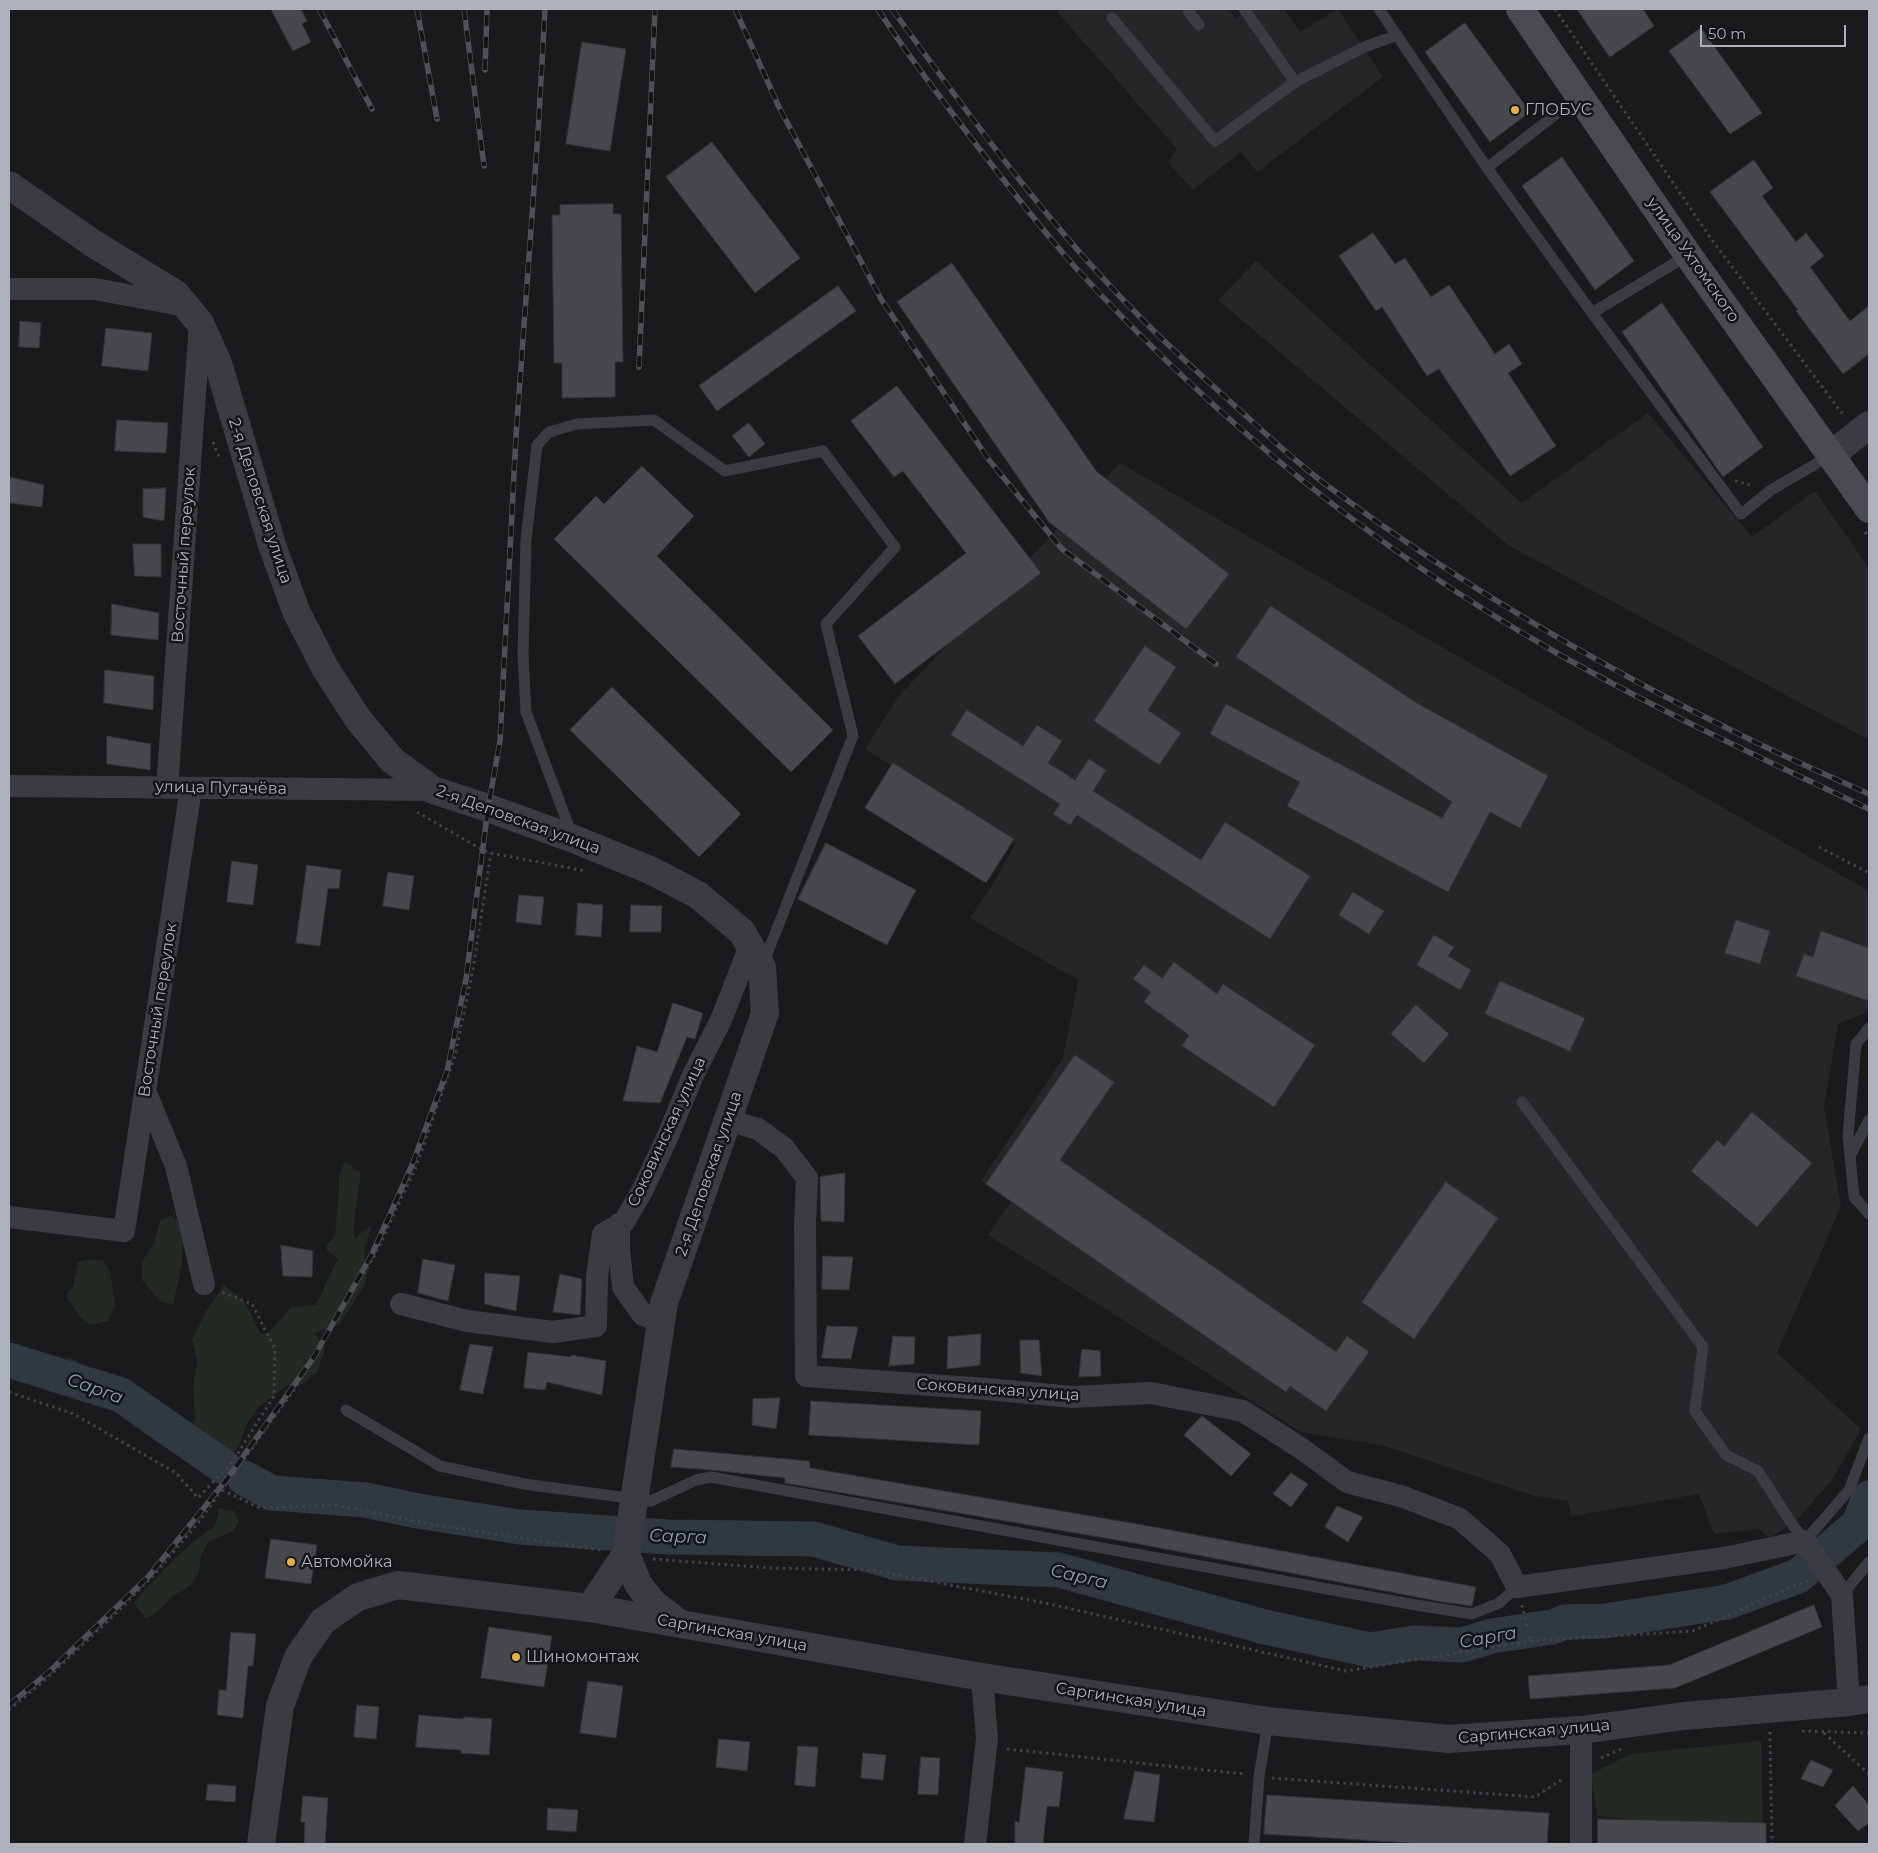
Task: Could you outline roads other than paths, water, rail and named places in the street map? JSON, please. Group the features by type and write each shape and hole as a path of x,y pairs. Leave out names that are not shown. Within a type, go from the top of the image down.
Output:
{"main road":[{"name":"улица Ухтомского","path":"1520,9 1688,255 1869,509"}],"street":[{"name":"2-я Деповская улица","path":"9,185 94,244 176,294 193,314 218,363 272,545 296,611 325,668 358,719 392,760 433,790 574,839 652,871 698,895 742,932 756,957 765,1012 664,1303 626,1554"},
{"path":"9,289 94,289 193,314"},
{"name":"Восточный переулок","path":"168,788 193,314"},
{"path":"1831,455 1863,430"},
{"name":"улица Пугачёва","path":"9,786 433,790"},
{"name":"Восточный переулок","path":"9,1216 124,1232 191,788"},
{"name":"Соковинская улица","path":"401,1304 467,1320 553,1332 596,1326 597,1277 603,1234 624,1222 642,1191 667,1138 693,1075 720,1020 756,957"},
{"path":"145,1092 176,1166 204,1284"},
{"name":"Соковинская улица","path":"728,1120 758,1129 784,1148 807,1178 804,1223 806,1376 986,1389 1073,1398 1151,1393 1243,1412 1302,1448 1347,1482 1404,1497 1460,1519 1500,1554 1517,1586"},
{"path":"619,1224 619,1249 623,1287 642,1314 662,1321"},
{"path":"1517,1586 1724,1558 1805,1541 1842,1595 1859,1700"},
{"path":"590,1608 626,1554"},
{"path":"626,1554 638,1584 653,1602 679,1623"},
{"name":"Саргинская улица","path":"261,1844 280,1706 298,1656 323,1621 358,1597 398,1585 590,1608 982,1677 1268,1721 1449,1738 1581,1730 1684,1716 1859,1700"},
{"path":"975,1844 987,1739 982,1677"},
{"path":"1581,1730 1581,1844"}],"lane":[{"path":"1189,9 1199,25"},
{"path":"1244,9 1295,82"},
{"path":"1379,9 1487,168 1741,514 1771,490 1831,455"},
{"path":"1112,18 1215,141 1295,82 1362,48 1397,36"},
{"path":"1487,168 1579,96"},
{"path":"1592,313 1688,255"},
{"path":"574,839 526,712 523,655 526,540 538,444 549,432 576,424 654,420 725,471 823,451 895,546 826,624 853,736 756,957"},
{"path":"1869,1028 1856,1044 1848,1136 1854,1197 1869,1214"},
{"path":"1522,1102 1703,1347 1695,1411 1726,1455 1758,1471 1805,1541 1849,1490 1869,1438"},
{"path":"1850,1156 1869,1120"},
{"path":"346,1410 440,1466 634,1507 696,1480 711,1477 1472,1614 1499,1603 1517,1586"},
{"path":"1842,1595 1869,1562"},
{"path":"1254,1844 1258,1777 1268,1721"}],"waterway":[{"name":"Сарга","path":"9,1360 121,1395 224,1467"},
{"name":"Сарга","path":"244,1478 272,1493 365,1500 418,1511 520,1527 668,1537 814,1539 897,1563 1059,1570 1265,1627 1370,1650 1414,1643 1462,1645 1492,1636 1552,1627 1565,1622 1605,1621 1727,1602 1798,1576 1859,1524 1869,1498"}],"railway":[{"path":"319,9 372,109"},
{"path":"417,9 437,119"},
{"path":"464,9 484,166"},
{"path":"485,70 487,9"},
{"path":"9,1705 51,1670 148,1577 227,1479 314,1357 372,1254 412,1165 447,1071 466,979 488,808 500,741 516,436 545,9"},
{"path":"639,367 655,9"},
{"path":"735,9 779,107 881,299 989,460 1062,549 1216,664"},
{"path":"878,9 909,55 965,130 1075,267 1183,377 1300,478 1424,570 1555,652 1671,714 1869,809"},
{"path":"892,9 1010,168 1073,245 1174,351 1310,472 1434,561 1485,594 1588,655 1640,684 1747,738 1869,794"}],"place":[{"name":"ГЛОБУС","path":"1515,110"},
{"name":"Автомойка","path":"291,1562"},
{"name":"Шиномонтаж","path":"516,1657"}]}
